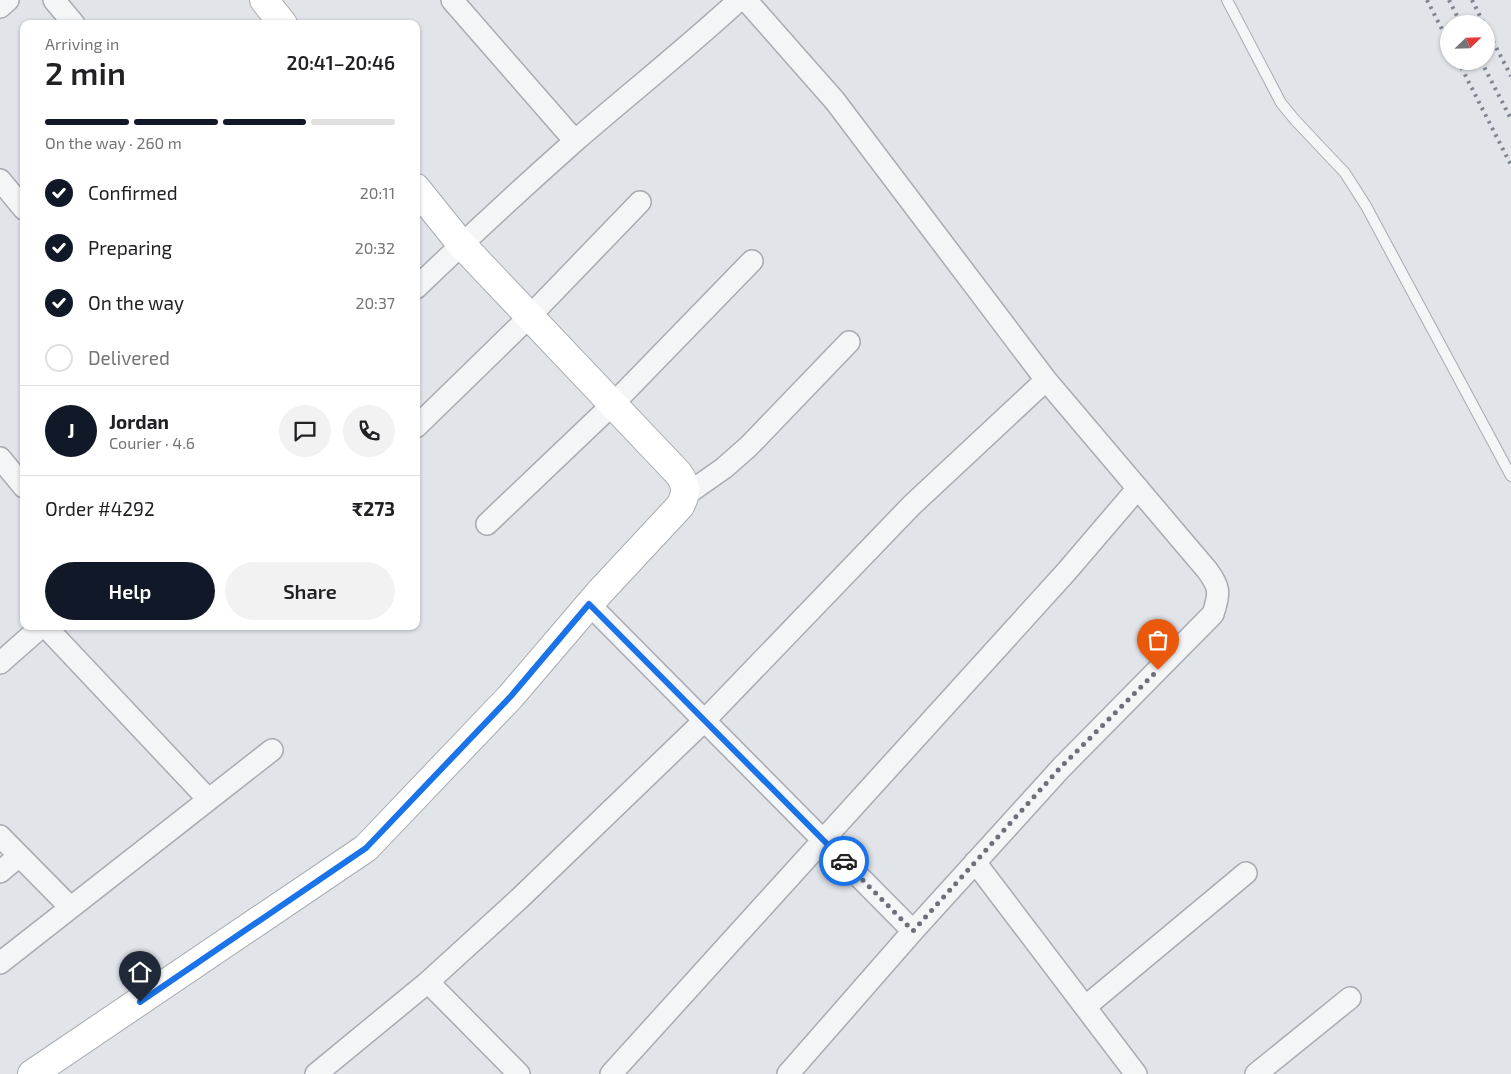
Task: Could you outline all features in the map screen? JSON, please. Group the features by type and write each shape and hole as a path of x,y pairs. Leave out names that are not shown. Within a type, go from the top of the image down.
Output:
{"street":[{"path":"0,7 8,0"},
{"path":"54,0 71,20"},
{"path":"264,0 280,20"},
{"path":"452,0 576,141"},
{"path":"420,284 461,244 576,141 695,41 739,0"},
{"path":"746,0 835,101 1046,380 1217,584 1219,598 1214,614 1060,768 913,931 794,1072"},
{"path":"0,180 20,204"},
{"path":"420,193 461,244 678,473 685,482 687,494"},
{"path":"420,423 530,316 640,202"},
{"path":"487,524 613,404 752,261"},
{"path":"32,1074 366,848 511,696 589,604 680,506 687,494 724,468 749,446 849,342"},
{"path":"316,1074 428,982 519,899 705,720 912,505 1046,380"},
{"path":"0,458 20,482"},
{"path":"611,1074 1067,571 1138,488"},
{"path":"589,604 913,931"},
{"path":"0,663 38,630"},
{"path":"47,630 208,799"},
{"path":"0,963 272,750"},
{"path":"0,836 70,907"},
{"path":"0,872 19,856"},
{"path":"975,862 1136,1074"},
{"path":"1085,1007 1246,874"},
{"path":"428,982 519,1074"},
{"path":"1256,1074 1350,998"}],"lane":[{"path":"1227,0 1282,102 1295,120 1345,173 1366,206 1511,476"}],"railway":[{"path":"1427,0 1440,25"},
{"path":"1449,0 1456,15"},
{"path":"1472,0 1480,15"},
{"path":"1495,45 1511,76"},
{"path":"1463,70 1511,165"},
{"path":"1486,70 1511,119"}],"way so far":[{"path":"844,861 913,931 1060,768 1158,670"}],"route":[{"path":"140,1002 366,848 511,696 589,604 844,861"}]}
